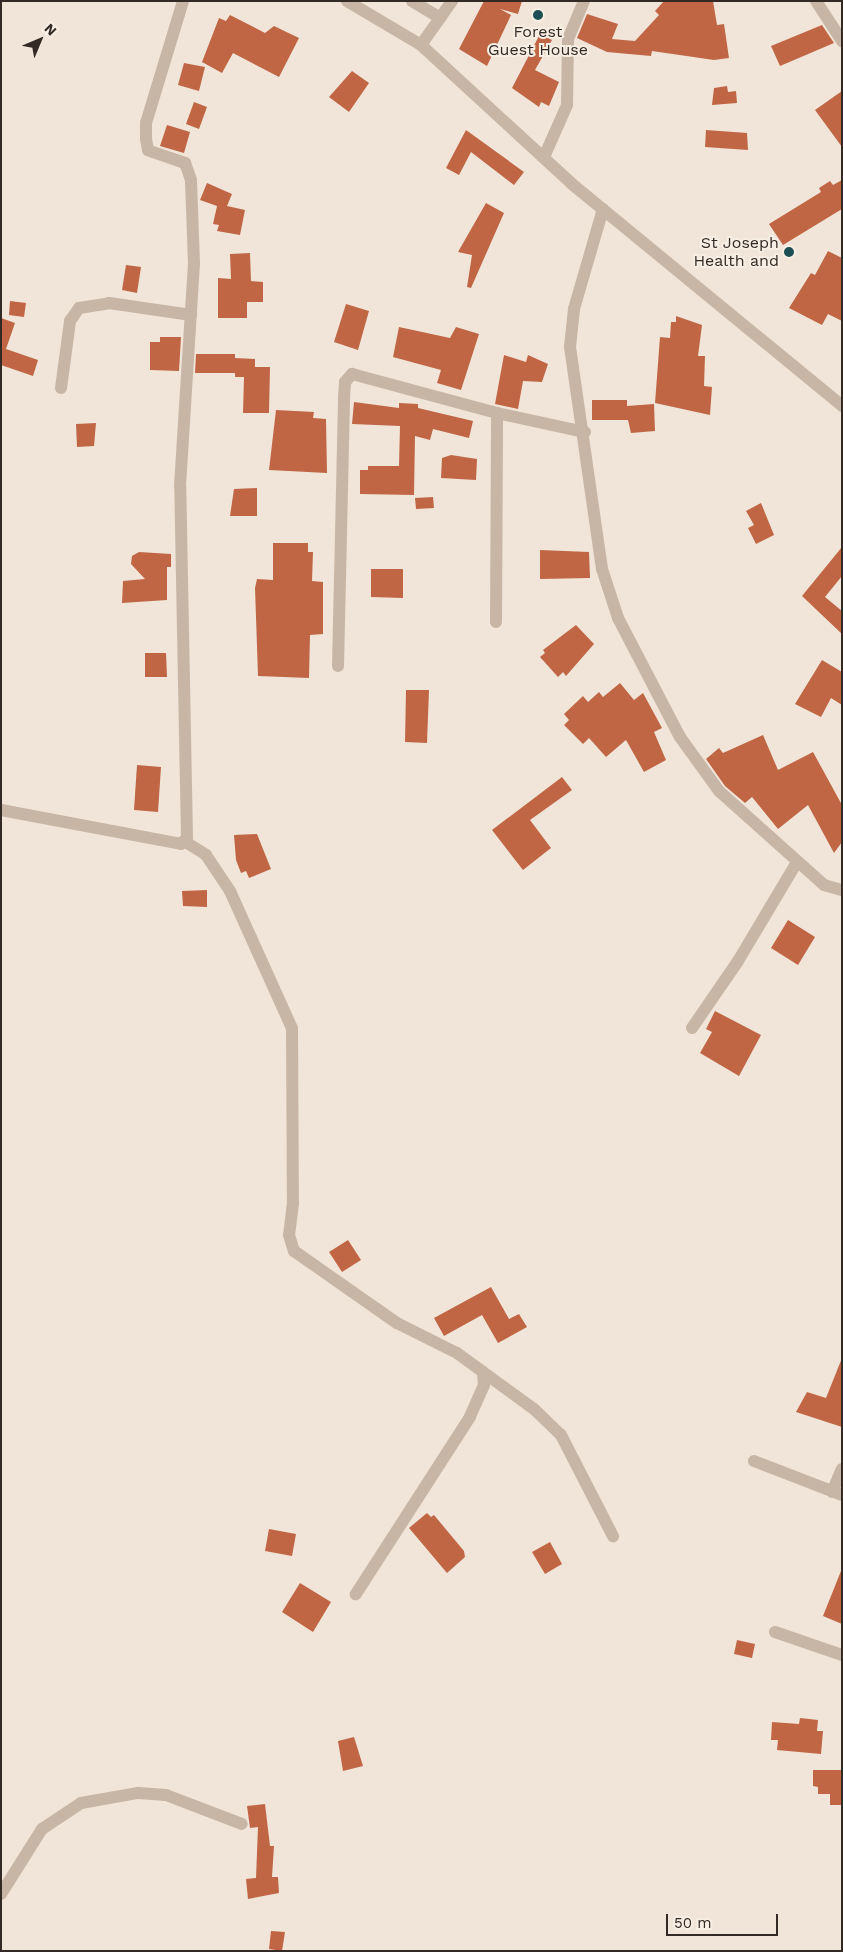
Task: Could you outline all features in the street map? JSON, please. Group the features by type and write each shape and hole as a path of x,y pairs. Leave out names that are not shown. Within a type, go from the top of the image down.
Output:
{"street":[{"path":"182,1 146,123 146,139 148,150 185,163 189,170 194,263 180,486 180,624 189,796 184,841"},
{"path":"347,1 421,45 603,209 842,406"},
{"path":"412,1 440,18"},
{"path":"421,45 452,1"},
{"path":"544,157 567,105 568,39 584,1"},
{"path":"816,1 842,41"},
{"path":"603,209 574,309 570,347 585,432 602,569 618,618 680,737 719,790 824,885 842,890"},
{"path":"61,388 70,321 79,308 110,303 191,315"},
{"path":"338,666 345,382 352,374 364,374 497,414 585,432"},
{"path":"496,622 497,414"},
{"path":"1,810 181,844 184,841"},
{"path":"184,841 206,855 230,891 292,1028 293,1203 289,1235 294,1251 397,1323 457,1353 534,1409 561,1435 613,1536"},
{"path":"692,1028 738,961 797,862"},
{"path":"356,1594 470,1417 484,1385 482,1372"},
{"path":"754,1462 837,1494 842,1469"},
{"path":"775,1632 842,1655"},
{"path":"1,1894 42,1829 81,1803 138,1793 166,1795 242,1824"}],"building":[{"path":"484,1 522,1 518,14 500,9 511,15 487,66 459,49"},
{"path":"664,1 713,1 717,25 724,24 729,58 714,60 652,51 651,56 607,52 577,38 587,14 618,24 612,39 635,41 659,15 655,11"},
{"path":"230,15 265,33 274,26 299,38 279,77 233,53 222,73 202,62 219,18 226,21"},
{"path":"822,25 834,43 780,66 771,46"},
{"path":"540,34 552,40 535,70 559,82 549,106 541,102 539,107 512,88"},
{"path":"184,63 205,67 199,91 178,85"},
{"path":"352,71 369,83 349,112 329,97"},
{"path":"727,86 728,92 736,91 737,103 712,105 714,88"},
{"path":"842,91 842,147 815,110"},
{"path":"194,102 207,107 199,129 186,124"},
{"path":"167,125 190,132 184,153 160,146"},
{"path":"466,130 524,172 514,185 471,152 459,175 446,168"},
{"path":"706,130 747,133 748,150 705,147"},
{"path":"842,180 842,209 783,245 769,224 821,192 819,188 830,181 833,185"},
{"path":"207,183 232,194 227,206 245,210 240,235 217,231 219,225 213,224 217,206 200,200"},
{"path":"486,203 504,213 471,288 467,287 472,255 458,252"},
{"path":"828,251 842,258 842,321 828,314 822,325 789,308 811,273 815,275"},
{"path":"250,253 251,281 263,282 263,302 247,302 247,318 218,318 218,278 231,279 230,254"},
{"path":"126,265 141,267 137,293 122,290"},
{"path":"10,301 26,303 24,317 9,315"},
{"path":"346,304 369,311 358,350 334,342"},
{"path":"676,316 702,325 698,356 705,356 704,386 712,387 710,415 655,403 660,337 670,338 671,322 676,322"},
{"path":"1,318 15,323 6,349 38,360 33,376 1,365"},
{"path":"399,327 450,338 456,327 479,334 461,390 437,383 441,370 393,357"},
{"path":"160,337 181,337 179,371 150,370 150,342 160,342"},
{"path":"196,354 235,354 235,358 255,359 255,367 270,367 269,413 243,413 244,377 235,377 235,373 195,373"},
{"path":"504,355 526,362 528,355 548,364 542,382 523,381 518,409 495,404"},
{"path":"592,400 627,400 627,406 654,404 655,431 631,433 628,420 592,420"},
{"path":"354,402 399,408 399,403 418,404 418,408 473,421 469,438 433,429 430,440 415,436 414,495 360,494 360,470 368,470 368,466 399,466 400,426 352,424"},
{"path":"276,410 314,412 313,418 326,419 327,473 269,470"},
{"path":"96,423 94,446 77,447 76,424"},
{"path":"451,455 477,459 476,480 441,478 442,458"},
{"path":"257,488 257,516 230,516 234,489"},
{"path":"433,497 434,508 416,509 415,498"},
{"path":"761,503 774,535 756,544 748,528 754,525 746,511"},
{"path":"273,543 308,543 308,552 313,552 312,581 323,582 323,634 310,635 309,678 258,676 255,588 257,579 273,580"},
{"path":"842,547 842,576 825,597 842,611 842,634 802,596"},
{"path":"540,550 589,552 590,578 540,579"},
{"path":"139,552 171,554 171,567 167,567 167,600 122,603 123,581 145,579 131,564 132,556"},
{"path":"371,569 403,569 403,598 371,597"},
{"path":"576,625 594,644 566,676 563,672 558,677 540,657 545,653 543,650"},
{"path":"145,653 166,653 167,677 145,677"},
{"path":"822,660 842,672 842,705 831,698 821,717 795,704"},
{"path":"620,683 634,700 643,693 662,728 654,732 666,760 644,772 626,740 606,757 589,738 583,744 564,725 569,720 564,714 583,696 588,702 599,692 603,697"},
{"path":"406,690 429,690 427,743 405,742"},
{"path":"763,735 778,770 813,752 842,805 842,842 834,853 808,805 778,829 752,797 745,803 725,786 706,759 719,748 723,753"},
{"path":"137,765 161,767 158,812 134,810"},
{"path":"562,777 572,790 530,820 551,848 523,870 492,830"},
{"path":"257,834 271,869 249,878 246,871 241,873 236,860 234,835"},
{"path":"207,890 207,907 183,906 182,891"},
{"path":"788,920 815,937 798,965 771,948"},
{"path":"715,1011 761,1035 739,1076 700,1053 712,1032 706,1029"},
{"path":"348,1240 361,1260 342,1272 329,1252"},
{"path":"491,1287 509,1319 519,1314 527,1327 498,1343 482,1315 444,1336 434,1318"},
{"path":"842,1358 842,1427 796,1412 807,1392 826,1398"},
{"path":"427,1513 431,1517 434,1515 464,1551 465,1557 447,1573 409,1528"},
{"path":"269,1529 296,1534 292,1556 265,1551"},
{"path":"550,1542 562,1564 545,1574 532,1552"},
{"path":"842,1572 842,1624 823,1616"},
{"path":"300,1583 331,1602 313,1632 282,1612"},
{"path":"737,1640 755,1644 752,1658 734,1654"},
{"path":"800,1718 818,1720 817,1731 823,1731 821,1754 777,1750 778,1740 771,1740 772,1722 799,1724"},
{"path":"354,1737 363,1766 343,1771 338,1741"},
{"path":"813,1770 842,1770 842,1805 830,1805 830,1794 818,1794 818,1787 813,1786"},
{"path":"265,1804 270,1846 274,1846 272,1877 278,1877 279,1893 248,1899 246,1879 256,1878 258,1827 250,1828 247,1806"},
{"path":"271,1931 285,1932 282,1951 269,1949"}],"place":[{"name":"Forest Guest House","path":"538,15"},
{"name":"St Joseph Health and","path":"789,252"}]}
